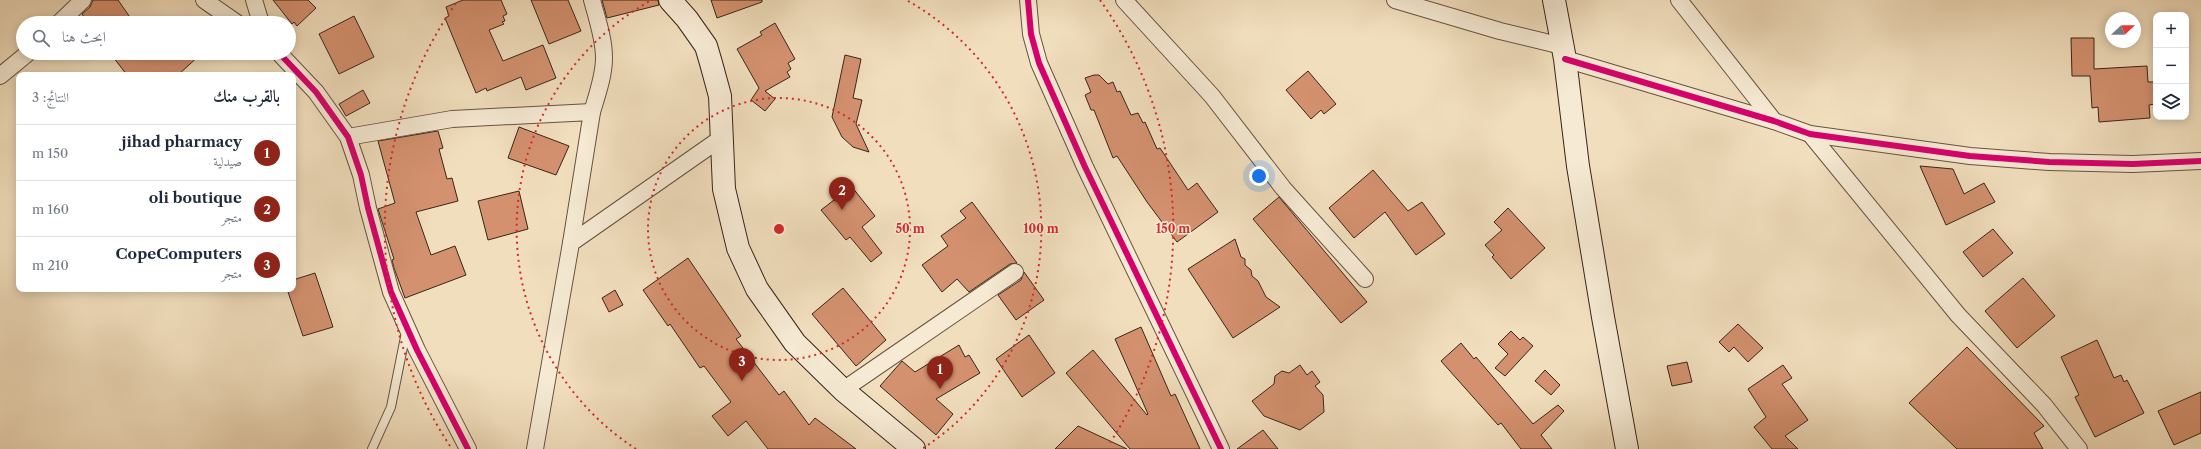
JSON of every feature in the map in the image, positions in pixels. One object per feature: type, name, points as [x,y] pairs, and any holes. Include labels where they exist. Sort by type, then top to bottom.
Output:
[{"type":"main road","points":[[670,0],[687,19],[706,46],[720,96],[720,139],[724,190],[732,229],[738,248],[756,289],[795,344],[843,390],[914,449]]},
{"type":"main road","points":[[1554,0],[1563,52],[1578,166],[1627,449]]},
{"type":"street","points":[[66,16],[83,0]]},
{"type":"street","points":[[204,0],[227,16]]},
{"type":"street","points":[[254,0],[259,16]]},
{"type":"street","points":[[535,449],[592,112],[601,82],[604,57],[600,28],[592,0]]},
{"type":"street","points":[[1028,0],[1027,13],[1039,63],[1085,167],[1221,449]]},
{"type":"street","points":[[1124,0],[1212,96],[1283,188],[1365,279]]},
{"type":"street","points":[[1395,0],[1500,31],[1810,134],[1970,156],[2049,162],[2133,164],[2201,161]]},
{"type":"street","points":[[1679,0],[1774,121]]},
{"type":"street","points":[[0,76],[19,60]]},
{"type":"street","points":[[286,60],[316,92],[348,137],[361,175],[370,216],[391,292],[407,328],[468,449]]},
{"type":"street","points":[[348,137],[452,119],[592,112]]},
{"type":"street","points":[[1810,134],[1958,315],[2044,405],[2079,449]]},
{"type":"street","points":[[570,243],[720,139]]},
{"type":"street","points":[[843,390],[1014,272]]},
{"type":"lane","points":[[372,449],[391,407],[407,328]]},
{"type":"building","points":[[93,0],[118,0],[129,16],[83,16],[82,14],[90,7]]},
{"type":"building","points":[[273,0],[308,0],[316,8],[297,26],[296,16],[286,16]]},
{"type":"building","points":[[463,0],[501,0],[507,14],[503,16],[505,21],[502,22],[504,24],[489,30],[503,61],[543,45],[556,78],[526,90],[521,77],[487,91],[486,88],[476,93],[445,18],[449,16],[446,7]]},
{"type":"building","points":[[531,0],[568,0],[581,31],[549,44]]},
{"type":"building","points":[[602,0],[658,0],[659,5],[607,18]]},
{"type":"building","points":[[711,0],[762,0],[762,2],[717,18]]},
{"type":"building","points":[[354,16],[374,57],[339,74],[319,34]]},
{"type":"building","points":[[775,23],[795,59],[788,63],[791,69],[787,72],[790,77],[765,91],[775,99],[765,111],[751,100],[759,88],[737,49],[762,35],[760,32]]},
{"type":"building","points":[[2071,38],[2094,38],[2094,69],[2147,66],[2148,82],[2153,82],[2153,104],[2149,105],[2150,118],[2099,122],[2098,107],[2092,108],[2090,76],[2072,76]]},
{"type":"building","points":[[845,55],[861,59],[853,98],[862,100],[856,124],[869,152],[853,147],[842,137],[832,117]]},
{"type":"building","points":[[115,60],[194,60],[181,72],[125,72]]},
{"type":"building","points":[[1308,71],[1336,104],[1324,114],[1321,110],[1311,119],[1286,90]]},
{"type":"building","points":[[1099,75],[1108,84],[1113,82],[1117,92],[1120,91],[1131,115],[1138,113],[1143,123],[1145,122],[1157,149],[1160,148],[1188,190],[1197,183],[1218,212],[1177,242],[1147,202],[1117,156],[1113,158],[1094,110],[1091,110],[1085,95],[1091,92],[1085,78]]},
{"type":"building","points":[[363,90],[370,103],[346,116],[339,104]]},
{"type":"building","points":[[519,127],[569,146],[556,175],[508,158]]},
{"type":"building","points":[[438,131],[443,148],[439,149],[447,179],[452,178],[458,201],[416,212],[431,255],[455,246],[466,275],[405,298],[394,268],[392,260],[394,259],[378,209],[395,203],[378,141]]},
{"type":"building","points":[[1920,166],[1953,169],[1964,194],[1984,183],[1995,202],[1946,225]]},
{"type":"building","points":[[1373,170],[1408,211],[1422,202],[1445,234],[1416,255],[1385,212],[1354,238],[1329,208]]},
{"type":"building","points":[[852,187],[875,216],[862,227],[882,253],[871,262],[850,237],[846,240],[821,210],[838,197],[845,200]]},
{"type":"building","points":[[519,191],[528,229],[488,240],[478,201]]},
{"type":"building","points":[[1279,197],[1367,302],[1341,323],[1253,219]]},
{"type":"building","points":[[972,202],[1017,263],[1010,264],[969,292],[957,279],[942,292],[922,265],[948,246],[941,236],[966,218],[960,211]]},
{"type":"building","points":[[1508,208],[1545,248],[1511,279],[1492,257],[1494,255],[1485,245],[1502,230],[1494,222]]},
{"type":"building","points":[[1993,229],[2013,253],[1983,277],[1963,252]]},
{"type":"building","points":[[1235,239],[1241,257],[1245,259],[1245,265],[1251,270],[1252,276],[1258,281],[1266,297],[1280,307],[1233,338],[1188,269]]},
{"type":"building","points":[[688,258],[741,336],[736,339],[779,395],[784,391],[809,425],[815,418],[856,449],[768,449],[746,421],[728,436],[712,416],[731,402],[704,366],[700,368],[670,324],[668,326],[643,290]]},
{"type":"building","points":[[1024,272],[1044,300],[1016,320],[998,295],[1021,280]]},
{"type":"building","points":[[315,273],[333,327],[303,336],[288,292],[296,292],[296,279]]},
{"type":"building","points":[[2023,278],[2055,316],[2017,348],[1985,311]]},
{"type":"building","points":[[843,288],[886,340],[856,366],[812,314]]},
{"type":"building","points":[[615,290],[623,305],[609,312],[602,298]]},
{"type":"building","points":[[1738,324],[1763,348],[1748,362],[1734,347],[1729,352],[1719,342]]},
{"type":"building","points":[[1141,327],[1171,396],[1175,394],[1200,449],[1130,449],[1066,373],[1093,350],[1147,415],[1148,414],[1115,339]]},
{"type":"building","points":[[1511,331],[1520,340],[1523,337],[1533,346],[1505,376],[1495,368],[1508,354],[1498,344]]},
{"type":"building","points":[[1029,335],[1055,373],[1022,397],[996,359]]},
{"type":"building","points":[[2097,340],[2114,378],[2121,375],[2124,382],[2127,380],[2144,413],[2095,437],[2075,397],[2079,395],[2061,357]]},
{"type":"building","points":[[1461,343],[1474,359],[1476,357],[1533,424],[1558,405],[1564,411],[1541,435],[1552,449],[1521,449],[1501,423],[1498,425],[1441,361]]},
{"type":"building","points":[[959,345],[965,357],[969,355],[980,373],[936,399],[953,414],[936,435],[880,386],[902,361],[915,372]]},
{"type":"building","points":[[1967,347],[2044,426],[2034,433],[2043,449],[1957,449],[1909,403]]},
{"type":"building","points":[[1687,362],[1692,382],[1672,386],[1667,366]]},
{"type":"building","points":[[1300,365],[1307,375],[1312,371],[1320,382],[1315,386],[1323,395],[1324,412],[1300,430],[1264,416],[1252,401],[1274,384],[1275,376],[1282,371],[1289,373]]},
{"type":"building","points":[[1783,365],[1792,378],[1782,384],[1808,420],[1785,436],[1798,449],[1772,449],[1754,427],[1766,417],[1748,389]]},
{"type":"building","points":[[1545,370],[1560,385],[1551,395],[1535,381]]},
{"type":"building","points":[[2201,392],[2201,433],[2174,445],[2158,411]]},
{"type":"building","points":[[1078,426],[1127,449],[1055,449]]},
{"type":"building","points":[[1263,430],[1278,449],[1237,449]]},
{"type":"cycle path","points":[[1028,0],[1031,34],[1039,63],[1085,167],[1221,449]]},
{"type":"cycle path","points":[[1565,59],[1774,121],[1810,134],[1970,156],[2049,162],[2133,164],[2201,161]]},
{"type":"cycle path","points":[[286,60],[316,92],[348,137],[361,175],[368,208],[391,292],[417,350],[468,449]]},
{"type":"place","name":"oli boutique","points":[[842,210]]},
{"type":"place","name":"CopeComputers","points":[[742,381]]},
{"type":"place","name":"jihad pharmacy","points":[[940,389]]}]
